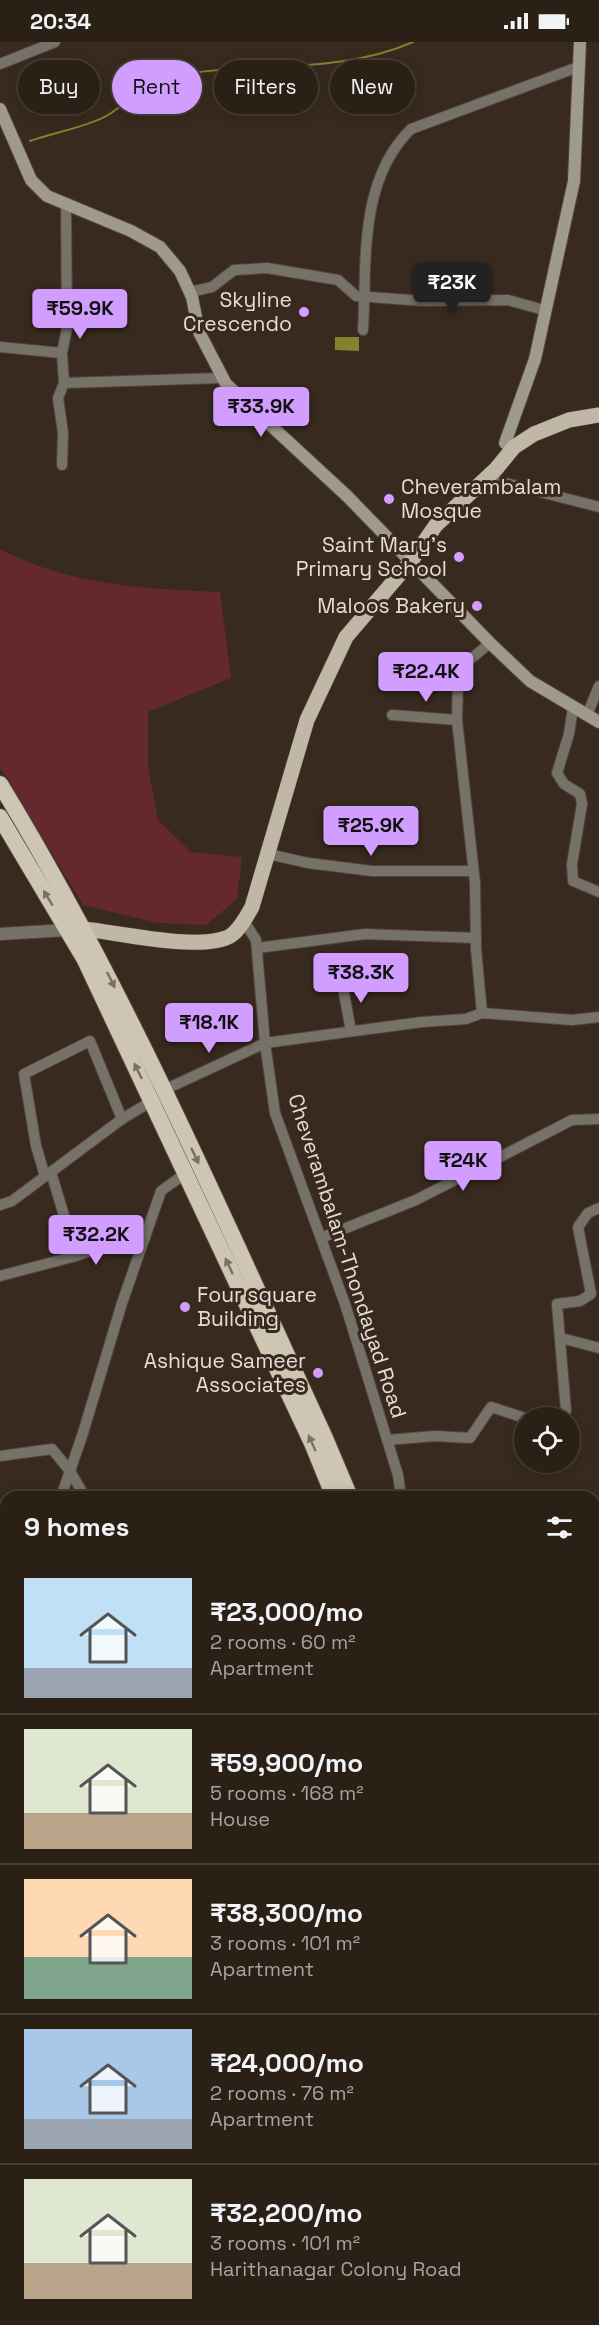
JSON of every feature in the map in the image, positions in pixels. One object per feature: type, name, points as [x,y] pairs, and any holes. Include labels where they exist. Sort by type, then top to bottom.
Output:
[{"type":"highway","points":[[0,784],[84,929],[158,1096],[186,1173],[312,1443],[332,1491]]},
{"type":"highway","points":[[0,817],[85,960],[158,1096],[326,1438],[348,1491]]},
{"type":"main road","points":[[84,929],[201,943],[228,938],[244,921],[252,906],[306,720],[346,638],[411,561],[436,525],[491,473],[506,449],[536,358],[544,310],[574,181],[580,42]]},
{"type":"main road","points":[[0,109],[31,180],[47,196],[66,206],[131,231],[160,247],[180,270],[190,292],[199,332],[221,378],[411,561],[490,644],[530,681],[599,722]]},
{"type":"main road","points":[[506,449],[534,434],[569,420],[599,415]]},
{"type":"street","points":[[0,64],[56,42]]},
{"type":"street","points":[[363,330],[368,214],[386,163],[402,138],[411,129],[578,67]]},
{"type":"street","points":[[62,465],[63,433],[58,398],[64,384],[62,353],[67,328],[66,206]]},
{"type":"street","points":[[190,292],[212,287],[234,270],[247,268],[338,280],[356,296],[424,301],[508,300],[544,310]]},
{"type":"street","points":[[0,346],[62,353]]},
{"type":"street","points":[[64,384],[221,378]]},
{"type":"street","points":[[491,473],[599,507]]},
{"type":"street","points":[[482,1013],[476,938],[475,883],[457,720],[458,677],[461,667],[490,644]]},
{"type":"street","points":[[587,715],[599,686]]},
{"type":"street","points":[[573,707],[569,734],[557,773],[564,783],[580,794],[582,804],[572,864],[573,881],[599,892]]},
{"type":"street","points":[[392,715],[457,720]]},
{"type":"street","points":[[268,854],[308,863],[372,871],[472,871]]},
{"type":"street","name":"Cheverambalam-Thondayad Road","points":[[244,921],[256,940],[265,1043],[275,1113],[345,1304],[398,1475],[400,1491]]},
{"type":"street","points":[[0,934],[67,930]]},
{"type":"street","points":[[257,948],[365,934],[476,938]]},
{"type":"street","points":[[342,983],[351,1031]]},
{"type":"street","points":[[0,1205],[12,1201],[122,1119],[158,1096],[265,1043],[466,1019],[482,1013],[572,1020],[599,1017]]},
{"type":"street","points":[[76,1256],[36,1146],[24,1074],[90,1041],[122,1119]]},
{"type":"street","points":[[321,1238],[416,1200],[572,1120],[599,1119]]},
{"type":"street","points":[[63,1491],[116,1322],[161,1191],[186,1173]]},
{"type":"street","points":[[566,1407],[557,1304],[580,1301],[591,1294],[578,1227],[588,1213],[599,1209]]},
{"type":"street","points":[[0,1276],[76,1256],[121,1240],[145,1238]]},
{"type":"street","points":[[561,1338],[599,1348]]},
{"type":"street","points":[[387,1440],[435,1436],[470,1438],[490,1407],[514,1415]]},
{"type":"street","points":[[0,1456],[52,1449],[81,1491]]},
{"type":"shaded area","points":[[335,337],[359,337],[359,351],[335,350]]},
{"type":"shaded area","points":[[0,549],[26,561],[80,578],[136,587],[220,592],[231,678],[148,712],[148,768],[158,820],[191,852],[242,857],[237,899],[206,925],[158,923],[83,905],[0,767]]},
{"type":"waterway","points":[[30,141],[101,119],[152,83],[169,77],[230,69],[323,64],[383,53],[413,42]]},
{"type":"place","name":"Skyline Crescendo","points":[[304,312]]},
{"type":"place","name":"Cheverambalam Mosque","points":[[389,499]]},
{"type":"place","name":"Saint Mary's Primary School","points":[[459,557]]},
{"type":"place","name":"Maloos Bakery","points":[[477,606]]},
{"type":"place","name":"Four square Building","points":[[185,1307]]},
{"type":"place","name":"Ashique Sameer Associates","points":[[318,1373]]}]
